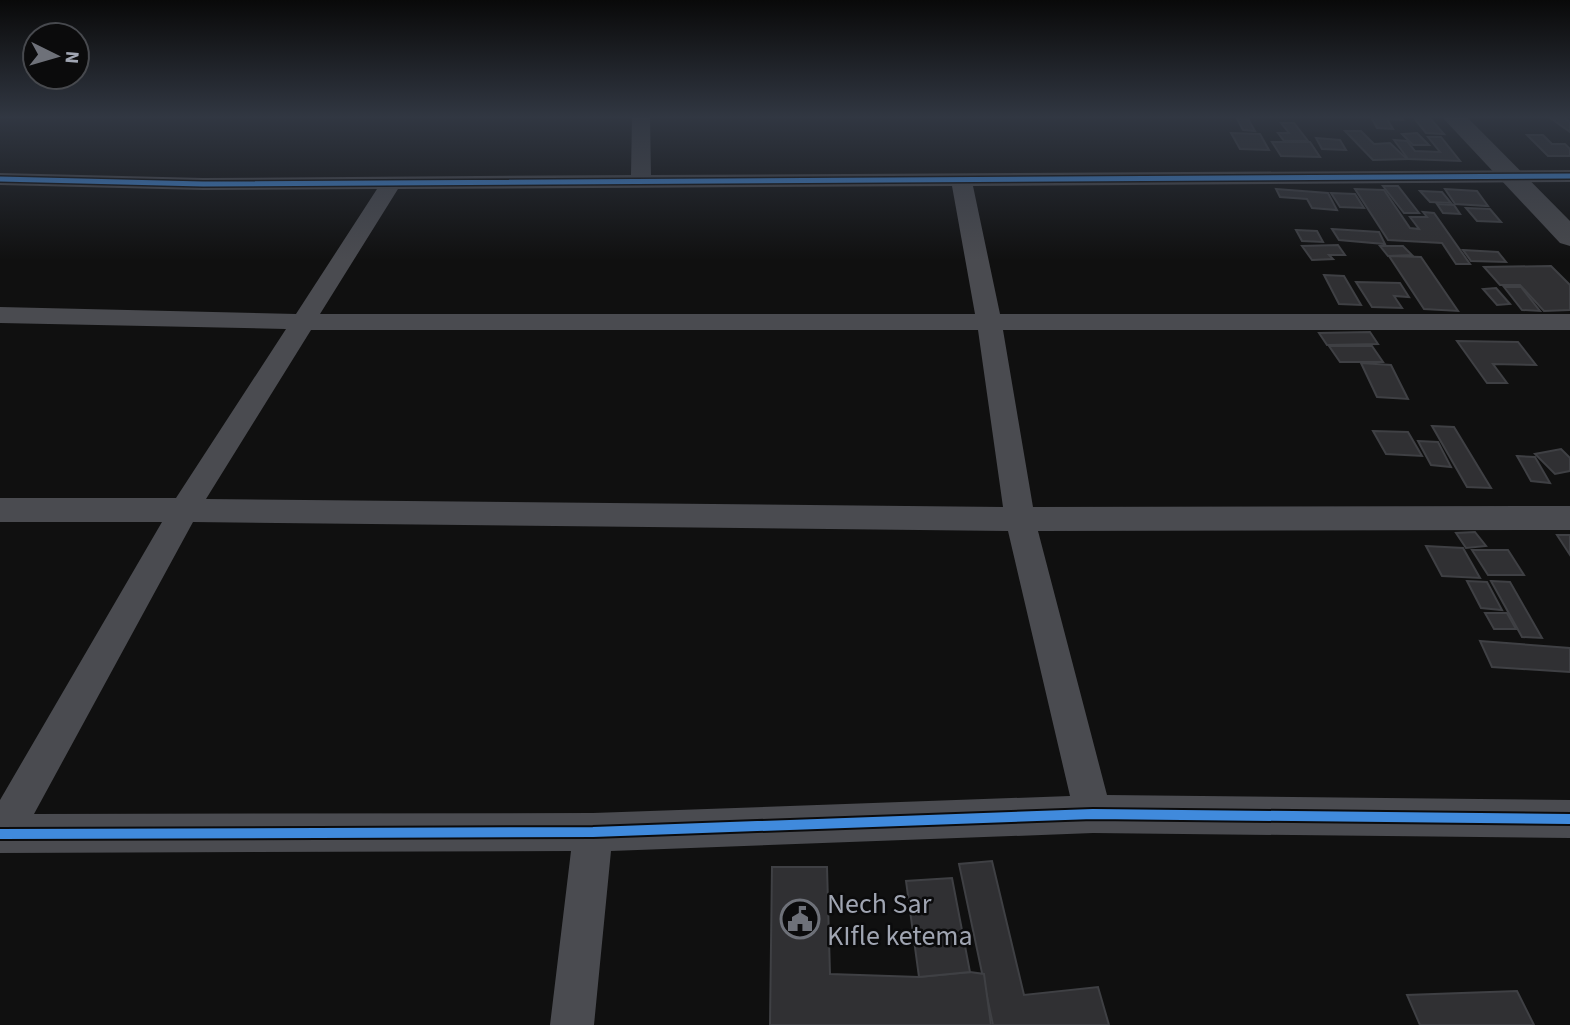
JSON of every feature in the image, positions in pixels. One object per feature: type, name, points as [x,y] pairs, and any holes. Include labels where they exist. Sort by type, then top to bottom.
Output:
[{"type":"main road","points":[[1498,165],[1570,237]]},
{"type":"main road","points":[[1528,165],[1570,206]]},
{"type":"street","points":[[641,165],[641,182]]},
{"type":"street","points":[[0,179],[203,184],[1570,176]]},
{"type":"street","points":[[961,179],[989,322],[1020,519],[1093,814]]},
{"type":"street","points":[[392,182],[184,510],[1,834],[593,832],[1093,814],[1570,819]]},
{"type":"street","points":[[0,315],[303,322],[1570,322]]},
{"type":"street","points":[[0,510],[1020,519],[1570,518]]},
{"type":"street","points":[[572,1025],[593,832]]},
{"type":"building","points":[[1383,186],[1398,186],[1419,213],[1404,213]]},
{"type":"building","points":[[1276,189],[1328,193],[1337,210],[1312,208],[1307,199],[1280,197]]},
{"type":"building","points":[[1355,189],[1384,190],[1410,228],[1419,229],[1410,217],[1427,217],[1423,212],[1434,213],[1470,264],[1456,264],[1442,243],[1388,240]]},
{"type":"building","points":[[1445,189],[1477,191],[1488,206],[1455,204]]},
{"type":"building","points":[[1420,191],[1442,192],[1451,203],[1430,202]]},
{"type":"building","points":[[1331,193],[1355,194],[1364,208],[1340,207]]},
{"type":"building","points":[[1437,204],[1454,205],[1460,214],[1443,213]]},
{"type":"building","points":[[1466,208],[1490,209],[1501,222],[1477,221]]},
{"type":"building","points":[[1332,229],[1379,232],[1385,244],[1339,240]]},
{"type":"building","points":[[1296,230],[1317,231],[1323,242],[1302,241]]},
{"type":"building","points":[[1338,245],[1345,255],[1329,255],[1333,259],[1312,260],[1302,246]]},
{"type":"building","points":[[1380,246],[1403,246],[1412,255],[1388,256]]},
{"type":"building","points":[[1463,250],[1498,252],[1506,262],[1471,261]]},
{"type":"building","points":[[1389,256],[1421,257],[1458,311],[1424,309]]},
{"type":"building","points":[[1551,266],[1570,285],[1570,310],[1544,311],[1520,285],[1500,285],[1484,267]]},
{"type":"building","points":[[1324,275],[1344,276],[1361,305],[1339,304]]},
{"type":"building","points":[[1356,282],[1400,283],[1409,297],[1394,296],[1402,308],[1372,307]]},
{"type":"building","points":[[1504,287],[1521,287],[1540,311],[1522,310]]},
{"type":"building","points":[[1496,288],[1510,304],[1497,305],[1483,289]]},
{"type":"building","points":[[1370,332],[1378,344],[1327,345],[1319,333]]},
{"type":"building","points":[[1457,341],[1518,342],[1536,365],[1493,364],[1507,383],[1487,383]]},
{"type":"building","points":[[1329,346],[1372,346],[1383,362],[1340,362]]},
{"type":"building","points":[[1361,363],[1391,365],[1408,399],[1377,397]]},
{"type":"building","points":[[1432,426],[1454,427],[1491,488],[1467,487]]},
{"type":"building","points":[[1373,431],[1408,432],[1422,456],[1386,454]]},
{"type":"building","points":[[1418,441],[1438,442],[1451,467],[1431,465]]},
{"type":"building","points":[[1561,449],[1570,458],[1570,471],[1555,474],[1535,454]]},
{"type":"building","points":[[1517,456],[1535,457],[1550,483],[1531,481]]},
{"type":"building","points":[[1475,532],[1486,546],[1466,548],[1456,533]]},
{"type":"building","points":[[1557,535],[1570,535],[1570,555]]},
{"type":"building","points":[[1426,546],[1463,548],[1480,578],[1442,576]]},
{"type":"building","points":[[1472,550],[1508,550],[1524,575],[1488,575]]},
{"type":"building","points":[[1467,581],[1487,582],[1502,610],[1481,608]]},
{"type":"building","points":[[1491,581],[1510,582],[1542,638],[1522,637]]},
{"type":"building","points":[[1485,613],[1507,613],[1516,629],[1494,629]]},
{"type":"building","points":[[1480,641],[1570,648],[1570,672],[1492,667]]},
{"type":"building","points":[[992,861],[1024,995],[1098,987],[1109,1025],[993,1025],[959,864]]},
{"type":"building","name":"Nech Sar KIfle ketema","points":[[772,867],[827,867],[830,974],[919,977],[970,972],[984,974],[991,1025],[770,1025]]},
{"type":"building","points":[[952,878],[970,972],[919,977],[906,881]]},
{"type":"building","points":[[1517,991],[1534,1025],[1420,1025],[1407,995]]},
{"type":"cycle path","points":[[0,179],[203,184],[1570,176]]},
{"type":"cycle path","points":[[0,834],[593,832],[1093,814],[1570,819]]},
{"type":"place","name":"Nech Sar KIfle ketema","points":[[800,919]]}]
